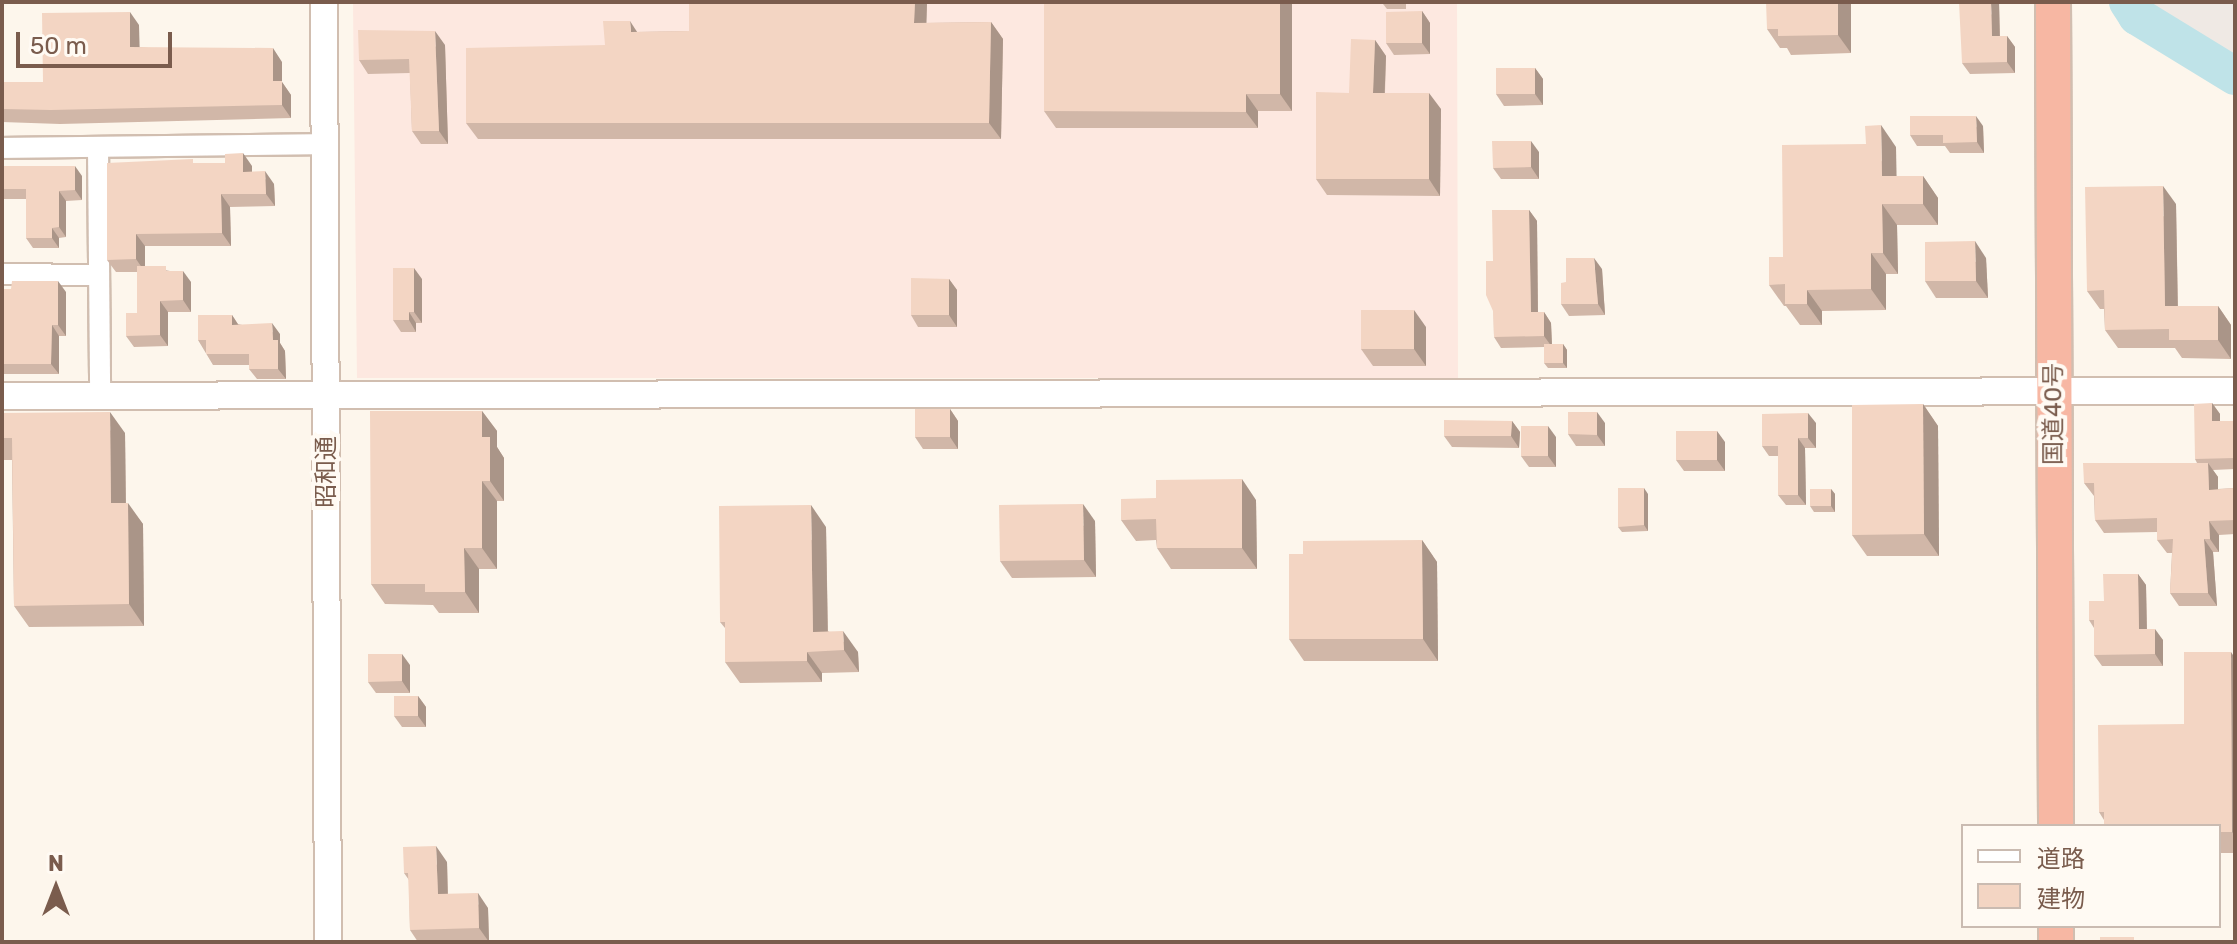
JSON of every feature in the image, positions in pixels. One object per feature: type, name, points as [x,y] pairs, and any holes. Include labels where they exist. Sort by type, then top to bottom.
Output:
[{"type":"highway","name":"国道40号","points":[[2053,2],[2056,824]]},
{"type":"street","name":"昭和通","points":[[324,2],[328,942]]},
{"type":"street","points":[[2,148],[324,144]]},
{"type":"street","points":[[98,147],[100,396]]},
{"type":"street","points":[[2,274],[99,275]]},
{"type":"street","points":[[2,396],[2235,391]]},
{"type":"shaded area","points":[[353,2],[1457,2],[1458,378],[357,378]]},
{"type":"shaded area","points":[[2150,2],[2235,2],[2235,58],[2153,7]]},
{"type":"building","points":[[689,2],[915,2],[914,23],[991,22],[989,123],[466,123],[466,48],[605,45],[603,21],[630,21],[631,32],[689,31]]},
{"type":"building","points":[[1044,2],[1280,2],[1280,94],[1246,94],[1246,112],[1044,111]]},
{"type":"building","points":[[1766,2],[1838,2],[1838,35],[1778,36],[1778,29],[1767,29]]},
{"type":"building","points":[[1959,2],[1991,2],[1992,36],[2007,36],[2007,62],[1962,63]]},
{"type":"building","points":[[1422,11],[1422,43],[1386,43],[1386,12]]},
{"type":"building","points":[[130,12],[130,47],[273,48],[273,81],[282,81],[282,105],[2,109],[2,82],[43,82],[42,13]]},
{"type":"building","points":[[358,30],[435,31],[439,131],[412,131],[409,59],[359,60]]},
{"type":"building","points":[[1351,39],[1375,40],[1373,93],[1429,93],[1429,179],[1316,179],[1316,92],[1349,93]]},
{"type":"building","points":[[1496,68],[1535,68],[1535,94],[1496,94]]},
{"type":"building","points":[[1910,116],[1976,116],[1977,142],[1943,143],[1943,135],[1910,135]]},
{"type":"building","points":[[1881,125],[1882,176],[1923,176],[1923,204],[1882,204],[1883,253],[1871,253],[1871,289],[1807,290],[1807,304],[1785,304],[1785,284],[1769,285],[1769,257],[1783,257],[1782,145],[1866,144],[1865,126]]},
{"type":"building","points":[[1492,141],[1531,141],[1531,167],[1493,168]]},
{"type":"building","points":[[243,153],[243,172],[265,171],[266,194],[221,194],[222,233],[136,234],[136,259],[107,260],[107,163],[193,159],[193,163],[225,163],[225,154]]},
{"type":"building","points":[[2,166],[75,166],[75,190],[59,191],[59,227],[52,228],[52,238],[26,238],[26,189],[2,189]]},
{"type":"building","points":[[2163,186],[2165,306],[2218,306],[2218,340],[2169,340],[2169,329],[2105,330],[2104,290],[2087,291],[2085,187]]},
{"type":"building","points":[[1492,210],[1529,210],[1531,312],[1544,312],[1544,336],[1494,337],[1493,311],[1486,295],[1486,261],[1493,261]]},
{"type":"building","points":[[1975,241],[1976,281],[1925,281],[1925,242]]},
{"type":"building","points":[[1566,258],[1594,258],[1598,304],[1561,304],[1561,283],[1566,282]]},
{"type":"building","points":[[137,266],[166,266],[166,271],[183,271],[183,300],[160,301],[160,335],[126,336],[126,313],[137,313]]},
{"type":"building","points":[[393,268],[414,268],[414,312],[409,312],[409,320],[393,320]]},
{"type":"building","points":[[911,278],[949,279],[949,315],[911,315]]},
{"type":"building","points":[[12,281],[58,281],[58,325],[52,325],[51,364],[2,364],[2,289],[11,289]]},
{"type":"building","points":[[1361,310],[1414,310],[1414,349],[1361,349]]},
{"type":"building","points":[[198,315],[232,315],[232,325],[272,323],[273,340],[278,340],[278,369],[249,369],[249,354],[206,354],[206,340],[198,340]]},
{"type":"building","points":[[1544,344],[1563,344],[1563,363],[1544,363]]},
{"type":"building","points":[[2212,403],[2212,421],[2235,421],[2235,458],[2195,459],[2194,404]]},
{"type":"building","points":[[1923,404],[1924,534],[1852,535],[1852,405]]},
{"type":"building","points":[[915,409],[950,409],[950,437],[915,437]]},
{"type":"building","points":[[370,411],[482,411],[482,437],[490,437],[490,481],[482,481],[482,548],[464,548],[465,592],[425,592],[425,584],[371,584]]},
{"type":"building","points":[[110,412],[111,503],[128,503],[129,604],[14,606],[12,438],[2,438],[2,413]]},
{"type":"building","points":[[1568,412],[1597,412],[1597,435],[1568,434]]},
{"type":"building","points":[[1808,413],[1808,438],[1798,438],[1798,495],[1778,495],[1778,446],[1762,446],[1762,414]]},
{"type":"building","points":[[1444,420],[1512,421],[1511,436],[1444,436]]},
{"type":"building","points":[[1521,426],[1548,426],[1548,456],[1521,456]]},
{"type":"building","points":[[1676,431],[1717,431],[1717,460],[1676,460]]},
{"type":"building","points":[[2083,463],[2208,463],[2209,490],[2235,488],[2235,520],[2209,521],[2210,539],[2204,539],[2208,593],[2170,593],[2173,539],[2157,540],[2157,518],[2095,520],[2094,483],[2084,483]]},
{"type":"building","points":[[1242,479],[1242,548],[1157,548],[1156,519],[1121,520],[1121,499],[1156,498],[1156,480]]},
{"type":"building","points":[[1618,488],[1644,488],[1644,525],[1618,527]]},
{"type":"building","points":[[1810,489],[1831,489],[1831,506],[1810,506]]},
{"type":"building","points":[[1083,504],[1084,560],[1000,561],[999,505]]},
{"type":"building","points":[[811,505],[813,632],[843,631],[844,650],[807,652],[807,661],[725,662],[725,622],[720,622],[719,506]]},
{"type":"building","points":[[1422,540],[1423,639],[1289,639],[1289,554],[1303,554],[1303,541]]},
{"type":"building","points":[[2103,574],[2138,574],[2139,629],[2155,629],[2155,654],[2094,655],[2094,620],[2089,620],[2089,601],[2104,601]]},
{"type":"building","points":[[2184,652],[2231,652],[2232,832],[2221,832],[2221,824],[2104,824],[2104,812],[2099,812],[2098,725],[2184,724]]},
{"type":"building","points":[[368,654],[402,654],[402,681],[368,682]]},
{"type":"building","points":[[394,696],[418,696],[418,716],[394,716]]},
{"type":"building","points":[[436,846],[438,894],[478,893],[479,928],[410,930],[408,873],[404,873],[403,847]]},
{"type":"building","points":[[2100,937],[2134,937],[2134,942],[2100,942]]},
{"type":"waterway","points":[[2128,2],[2137,16],[2235,76]]}]
